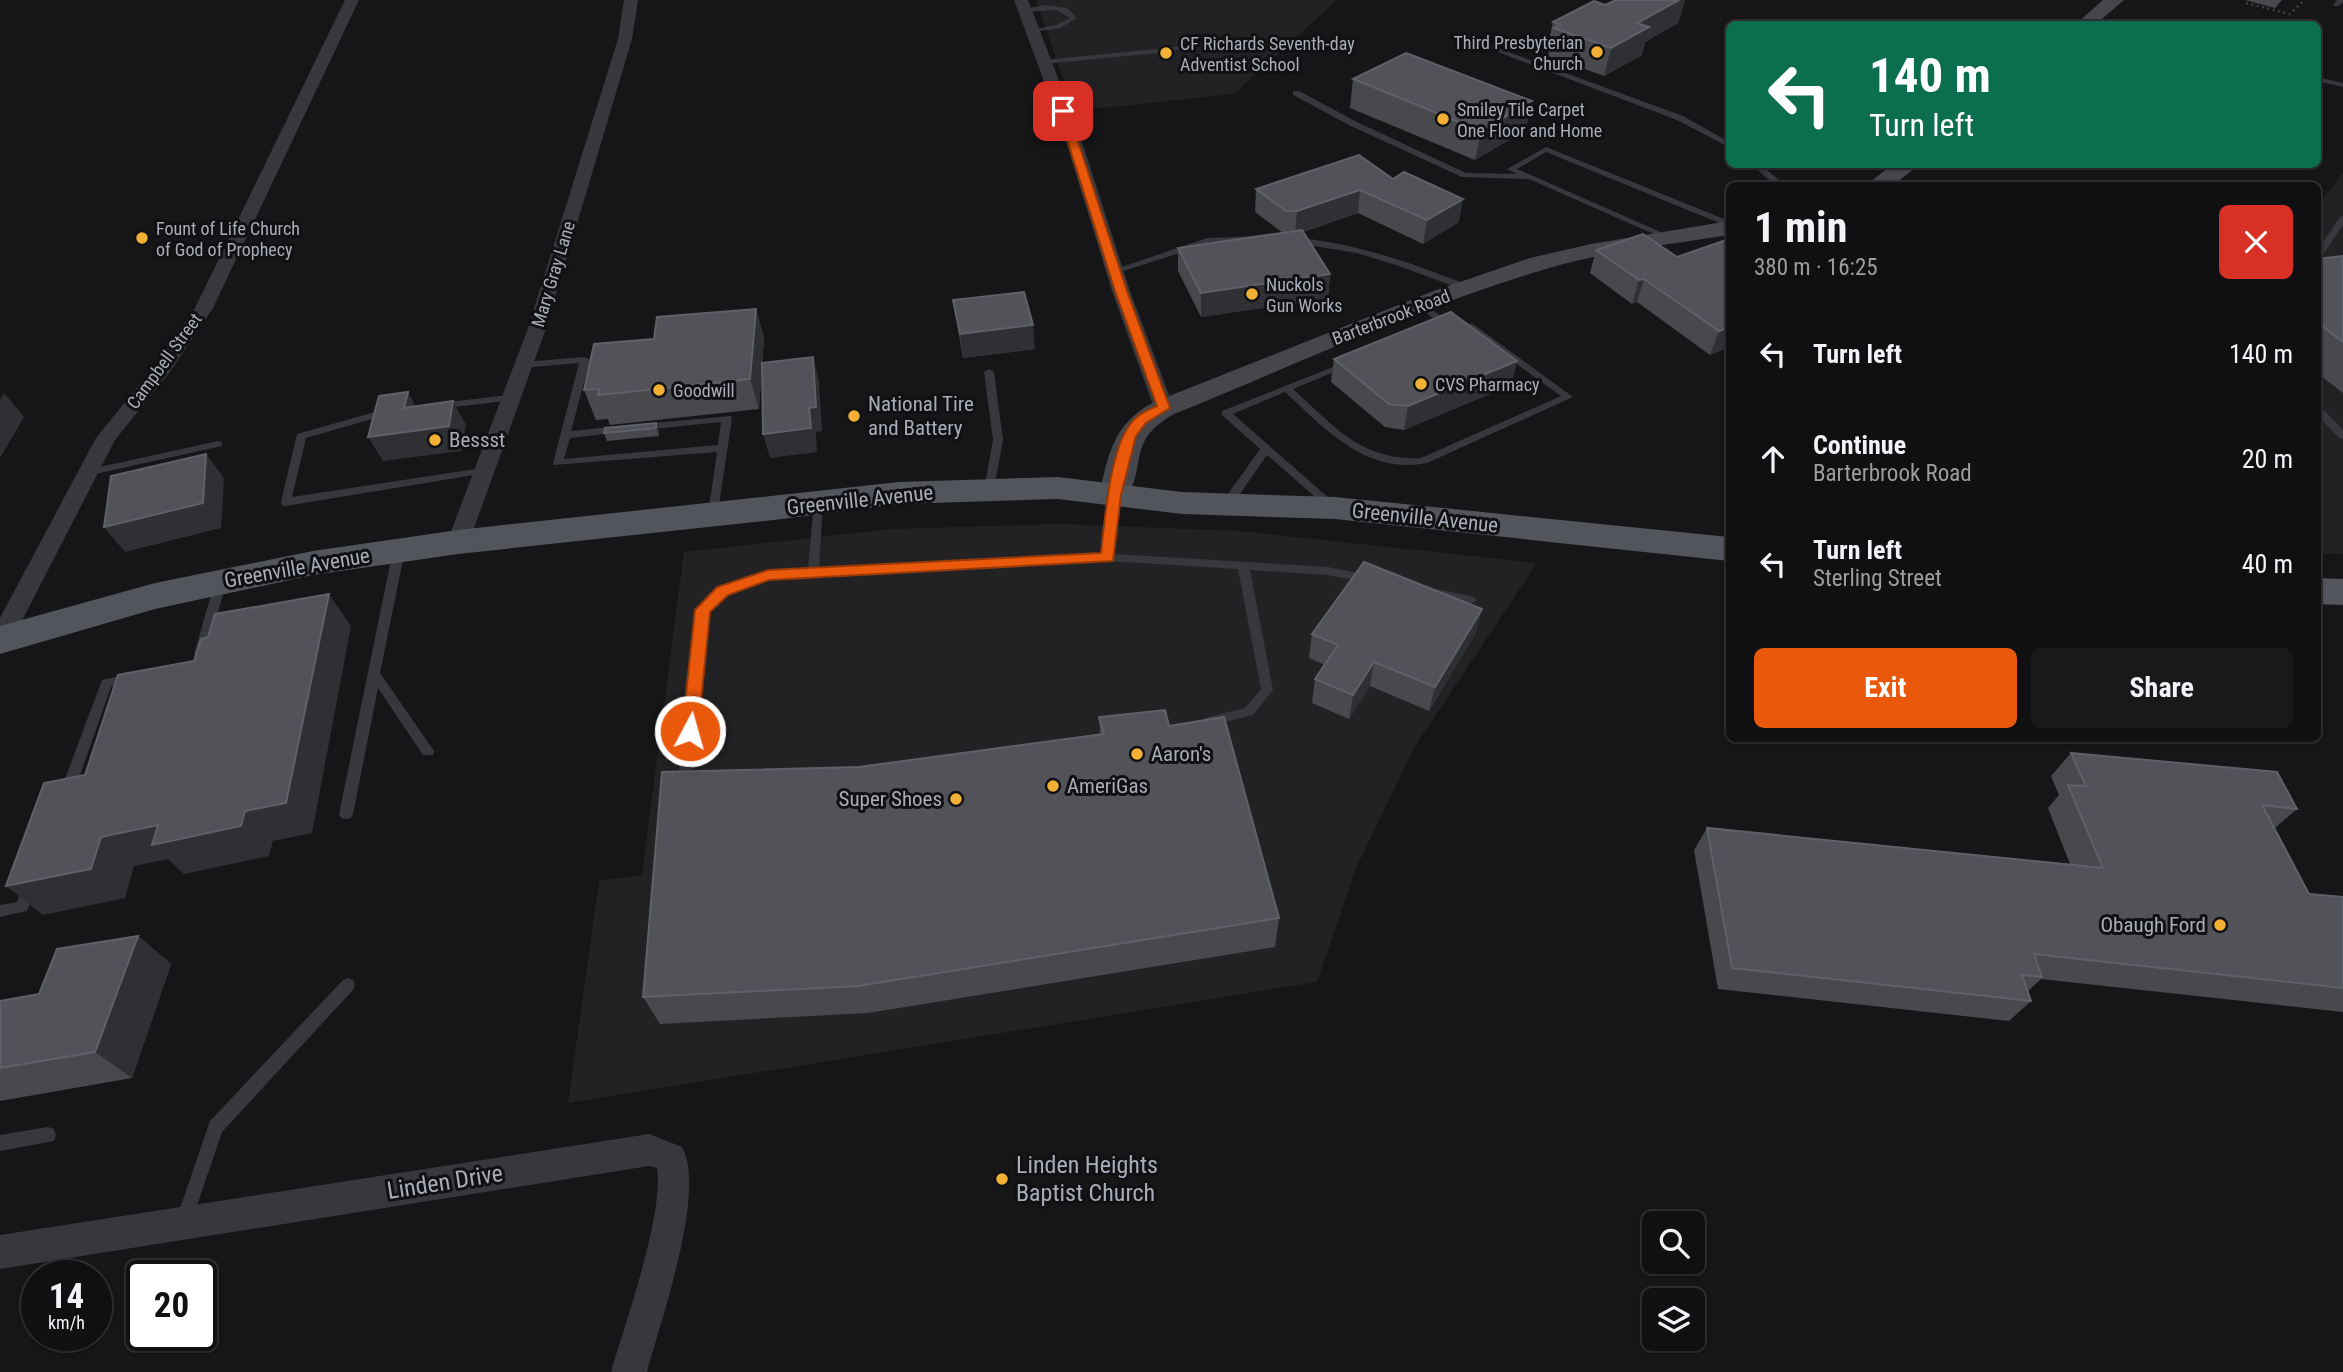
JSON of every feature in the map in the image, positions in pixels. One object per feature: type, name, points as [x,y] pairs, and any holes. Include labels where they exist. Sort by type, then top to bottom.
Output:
[{"type":"main road","name":"Greenville Avenue","points":[[0,640],[94,612],[222,580],[399,550],[899,493],[1058,488],[1227,504],[1335,508],[1726,549]]},
{"type":"main road","points":[[2321,592],[2343,592]]},
{"type":"street","name":"Campbell Street","points":[[0,640],[106,438],[162,369],[204,307],[352,0]]},
{"type":"street","name":"Mary Gray Lane","points":[[458,542],[482,471],[536,331],[625,39],[631,0]]},
{"type":"street","points":[[2089,21],[2116,0]]},
{"type":"street","points":[[1023,5],[1072,135],[1114,271],[1164,408]]},
{"type":"street","points":[[1882,182],[1903,168]]},
{"type":"street","name":"Barterbrook Road","points":[[1114,495],[1132,430],[1141,420],[1164,408],[1466,288],[1569,255],[1726,227]]},
{"type":"street","name":"Linden Drive","points":[[0,1252],[649,1150],[663,1153],[674,1164],[673,1195],[629,1372]]},
{"type":"lane","points":[[1023,5],[1062,9],[1071,12],[1074,18],[1058,27],[1032,31]]},
{"type":"lane","points":[[1471,40],[1680,118],[1726,143]]},
{"type":"lane","points":[[1044,62],[1167,50],[1184,47],[1183,42]]},
{"type":"lane","points":[[2321,80],[2343,85]]},
{"type":"lane","points":[[1296,93],[1354,124],[1465,175],[1530,177]]},
{"type":"lane","points":[[1668,237],[1511,169],[1546,149],[1726,225]]},
{"type":"lane","points":[[1760,168],[1777,182]]},
{"type":"lane","points":[[2321,251],[2343,219]]},
{"type":"lane","points":[[1114,271],[1207,241],[1241,238],[1319,241],[1365,250],[1466,288]]},
{"type":"lane","points":[[1421,304],[1468,340]]},
{"type":"lane","points":[[1286,388],[1356,449],[1383,462],[1406,464],[1423,461],[1567,397],[1470,326],[1448,325],[1436,330]]},
{"type":"lane","points":[[523,365],[599,357]]},
{"type":"lane","points":[[1335,508],[1295,471],[1265,450],[1226,413],[1361,359]]},
{"type":"lane","points":[[585,360],[558,463],[723,448]]},
{"type":"lane","points":[[1497,362],[1525,366]]},
{"type":"lane","points":[[989,372],[998,440],[989,489]]},
{"type":"lane","points":[[429,407],[510,398]]},
{"type":"lane","points":[[403,410],[301,436],[286,502],[482,471]]},
{"type":"lane","points":[[2321,413],[2343,436]]},
{"type":"lane","points":[[565,435],[727,418],[713,515]]},
{"type":"lane","points":[[86,473],[218,444]]},
{"type":"lane","points":[[1227,504],[1265,450]]},
{"type":"lane","points":[[1108,557],[1114,495]]},
{"type":"lane","points":[[813,573],[818,504]]},
{"type":"lane","points":[[346,814],[399,550]]},
{"type":"lane","points":[[711,778],[685,779],[703,610],[722,591],[768,575],[1108,557],[1328,571],[1380,581]]},
{"type":"lane","points":[[1190,724],[1249,712],[1267,690],[1243,565]]},
{"type":"lane","points":[[197,666],[222,580]]},
{"type":"lane","points":[[1419,589],[1471,600]]},
{"type":"lane","points":[[374,673],[428,751]]},
{"type":"lane","points":[[63,804],[106,683],[145,676]]},
{"type":"lane","points":[[0,911],[22,907],[36,870]]},
{"type":"lane","points":[[183,1223],[216,1127],[348,985]]},
{"type":"lane","points":[[0,1143],[48,1135]]},
{"type":"path","points":[[2246,3],[2290,14],[2304,0]]},
{"type":"shaded area","name":"CF Richards Seventh-day Adventist School","points":[[1036,0],[1337,0],[1234,94],[1074,111]]},
{"type":"shaded area","points":[[2343,173],[2343,554],[2321,553],[2321,201]]},
{"type":"shaded area","points":[[1061,524],[1240,531],[1537,563],[1415,746],[1357,866],[1317,982],[568,1103],[599,881],[642,875],[684,552],[892,529]]},
{"type":"building","points":[[1616,0],[1679,0],[1637,23],[1649,27],[1611,48],[1554,28],[1560,25],[1553,22],[1594,1],[1605,5]]},
{"type":"building","points":[[1406,53],[1532,101],[1481,131],[1353,79]]},
{"type":"building","points":[[1359,155],[1393,179],[1404,172],[1463,199],[1427,220],[1360,190],[1297,211],[1286,211],[1256,189]]},
{"type":"building","points":[[1302,230],[1330,274],[1201,293],[1178,248]]},
{"type":"building","points":[[1643,234],[1677,257],[1726,240],[1726,328],[1719,331],[1644,279],[1639,280],[1596,250]]},
{"type":"building","points":[[2343,256],[2343,342],[2321,325],[2321,259]]},
{"type":"building","points":[[1024,292],[1033,325],[960,334],[953,300]]},
{"type":"building","points":[[756,309],[750,379],[598,395],[600,389],[584,390],[594,344],[654,339],[657,317]]},
{"type":"building","points":[[1451,312],[1517,361],[1408,406],[1389,404],[1334,359]]},
{"type":"building","points":[[813,357],[816,407],[809,408],[811,428],[763,434],[762,363]]},
{"type":"building","points":[[408,392],[404,408],[453,401],[449,426],[368,437],[379,396]]},
{"type":"building","points":[[656,423],[656,428],[604,433],[605,428]]},
{"type":"building","points":[[206,454],[203,503],[104,527],[111,476]]},
{"type":"building","points":[[1364,562],[1482,609],[1435,687],[1374,662],[1353,695],[1315,679],[1338,645],[1312,634]]},
{"type":"building","points":[[329,594],[286,803],[245,811],[241,826],[152,845],[158,825],[101,837],[91,869],[6,886],[44,783],[85,775],[118,675],[194,661],[201,639],[208,637],[215,614]]},
{"type":"building","points":[[1165,710],[1169,726],[1224,717],[1279,918],[858,986],[643,997],[662,772],[859,767],[1104,734],[1099,717]]},
{"type":"building","points":[[2071,753],[2277,772],[2297,809],[2262,805],[2309,894],[2343,897],[2343,988],[2034,954],[2042,977],[2022,975],[2031,1001],[1732,968],[1707,828],[2103,868],[2068,785],[2086,786]]},
{"type":"building","points":[[138,936],[95,1052],[0,1068],[0,1001],[39,994],[57,949]]},
{"type":"place","name":"Third Presbyterian Church","points":[[1597,52]]},
{"type":"place","name":"CF Richards Seventh-day Adventist School","points":[[1166,53]]},
{"type":"place","name":"Smiley Tile Carpet One Floor and Home","points":[[1443,119]]},
{"type":"place","name":"Fount of Life Church of God of Prophecy","points":[[142,238]]},
{"type":"place","name":"Nuckols Gun Works","points":[[1252,294]]},
{"type":"place","name":"CVS Pharmacy","points":[[1421,384]]},
{"type":"place","name":"Goodwill","points":[[659,390]]},
{"type":"place","name":"National Tire and Battery","points":[[854,416]]},
{"type":"place","name":"Bessst","points":[[435,440]]},
{"type":"place","name":"Aaron's","points":[[1137,754]]},
{"type":"place","name":"AmeriGas","points":[[1053,786]]},
{"type":"place","name":"Super Shoes","points":[[956,799]]},
{"type":"place","name":"Obaugh Ford","points":[[2220,925]]},
{"type":"place","name":"Linden Heights Baptist Church","points":[[1002,1179]]},
{"type":"route","points":[[690,731],[703,610],[722,591],[768,575],[1108,557],[1114,495],[1127,441],[1141,420],[1164,408],[1121,291],[1063,111]]}]
